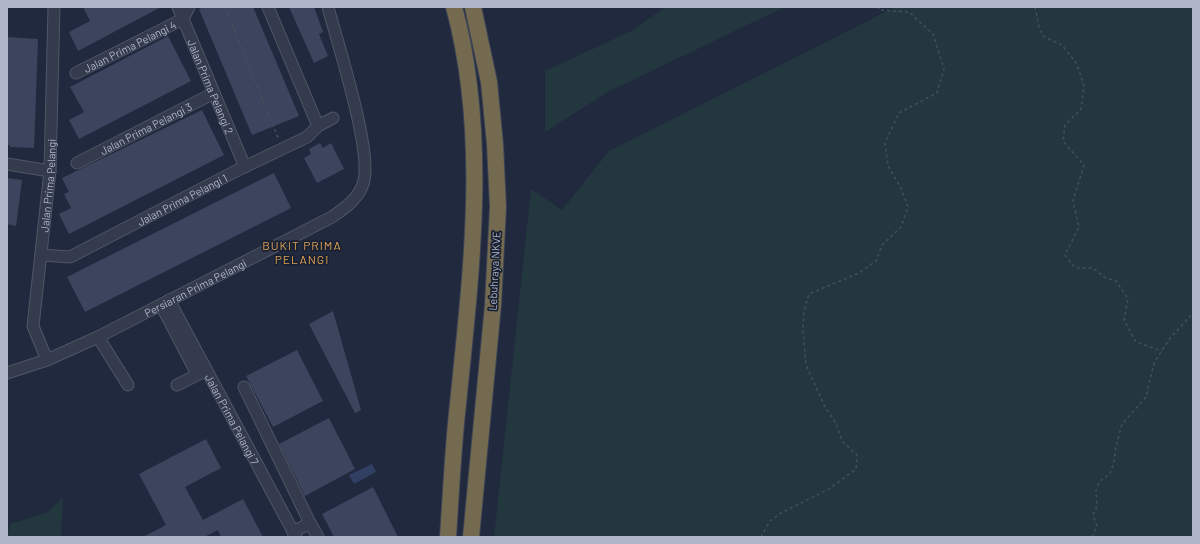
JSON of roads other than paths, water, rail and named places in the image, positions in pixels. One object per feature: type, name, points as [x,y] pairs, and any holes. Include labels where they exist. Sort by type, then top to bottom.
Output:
[{"type":"highway","name":"Lebuhraya NKVE","points":[[448,537],[472,257],[474,207],[474,142],[468,74],[454,7]]},
{"type":"highway","name":"Lebuhraya NKVE","points":[[471,537],[492,305],[498,207],[496,144],[489,82],[473,7]]},
{"type":"street","name":"Jalan Prima Pelangi","points":[[47,360],[33,326],[50,171],[54,7]]},
{"type":"street","name":"Jalan Prima Pelangi 2","points":[[178,7],[245,167]]},
{"type":"street","points":[[183,19],[189,7]]},
{"type":"street","points":[[268,7],[318,126]]},
{"type":"street","name":"Persiaran Prima Pelangi","points":[[7,373],[47,360],[98,337],[332,217],[346,208],[357,197],[364,183],[364,160],[356,109],[328,7]]},
{"type":"street","name":"Jalan Prima Pelangi 4","points":[[76,73],[183,19]]},
{"type":"street","name":"Jalan Prima Pelangi 3","points":[[77,163],[214,93]]},
{"type":"street","name":"Jalan Prima Pelangi 1","points":[[41,255],[70,257],[283,149],[307,136],[318,126],[332,118]]},
{"type":"street","points":[[7,164],[50,171]]},
{"type":"street","name":"Jalan Prima Pelangi 7","points":[[165,302],[202,372],[294,534]]},
{"type":"street","points":[[98,337],[128,385]]},
{"type":"street","points":[[177,385],[202,372]]},
{"type":"street","points":[[244,387],[318,537]]},
{"type":"street","points":[[294,534],[310,523]]},
{"type":"water","points":[[372,464],[376,472],[354,484],[349,475]]},
{"type":"district","name":"BUKIT PRIMA PELANGI","points":[[302,252]]}]
